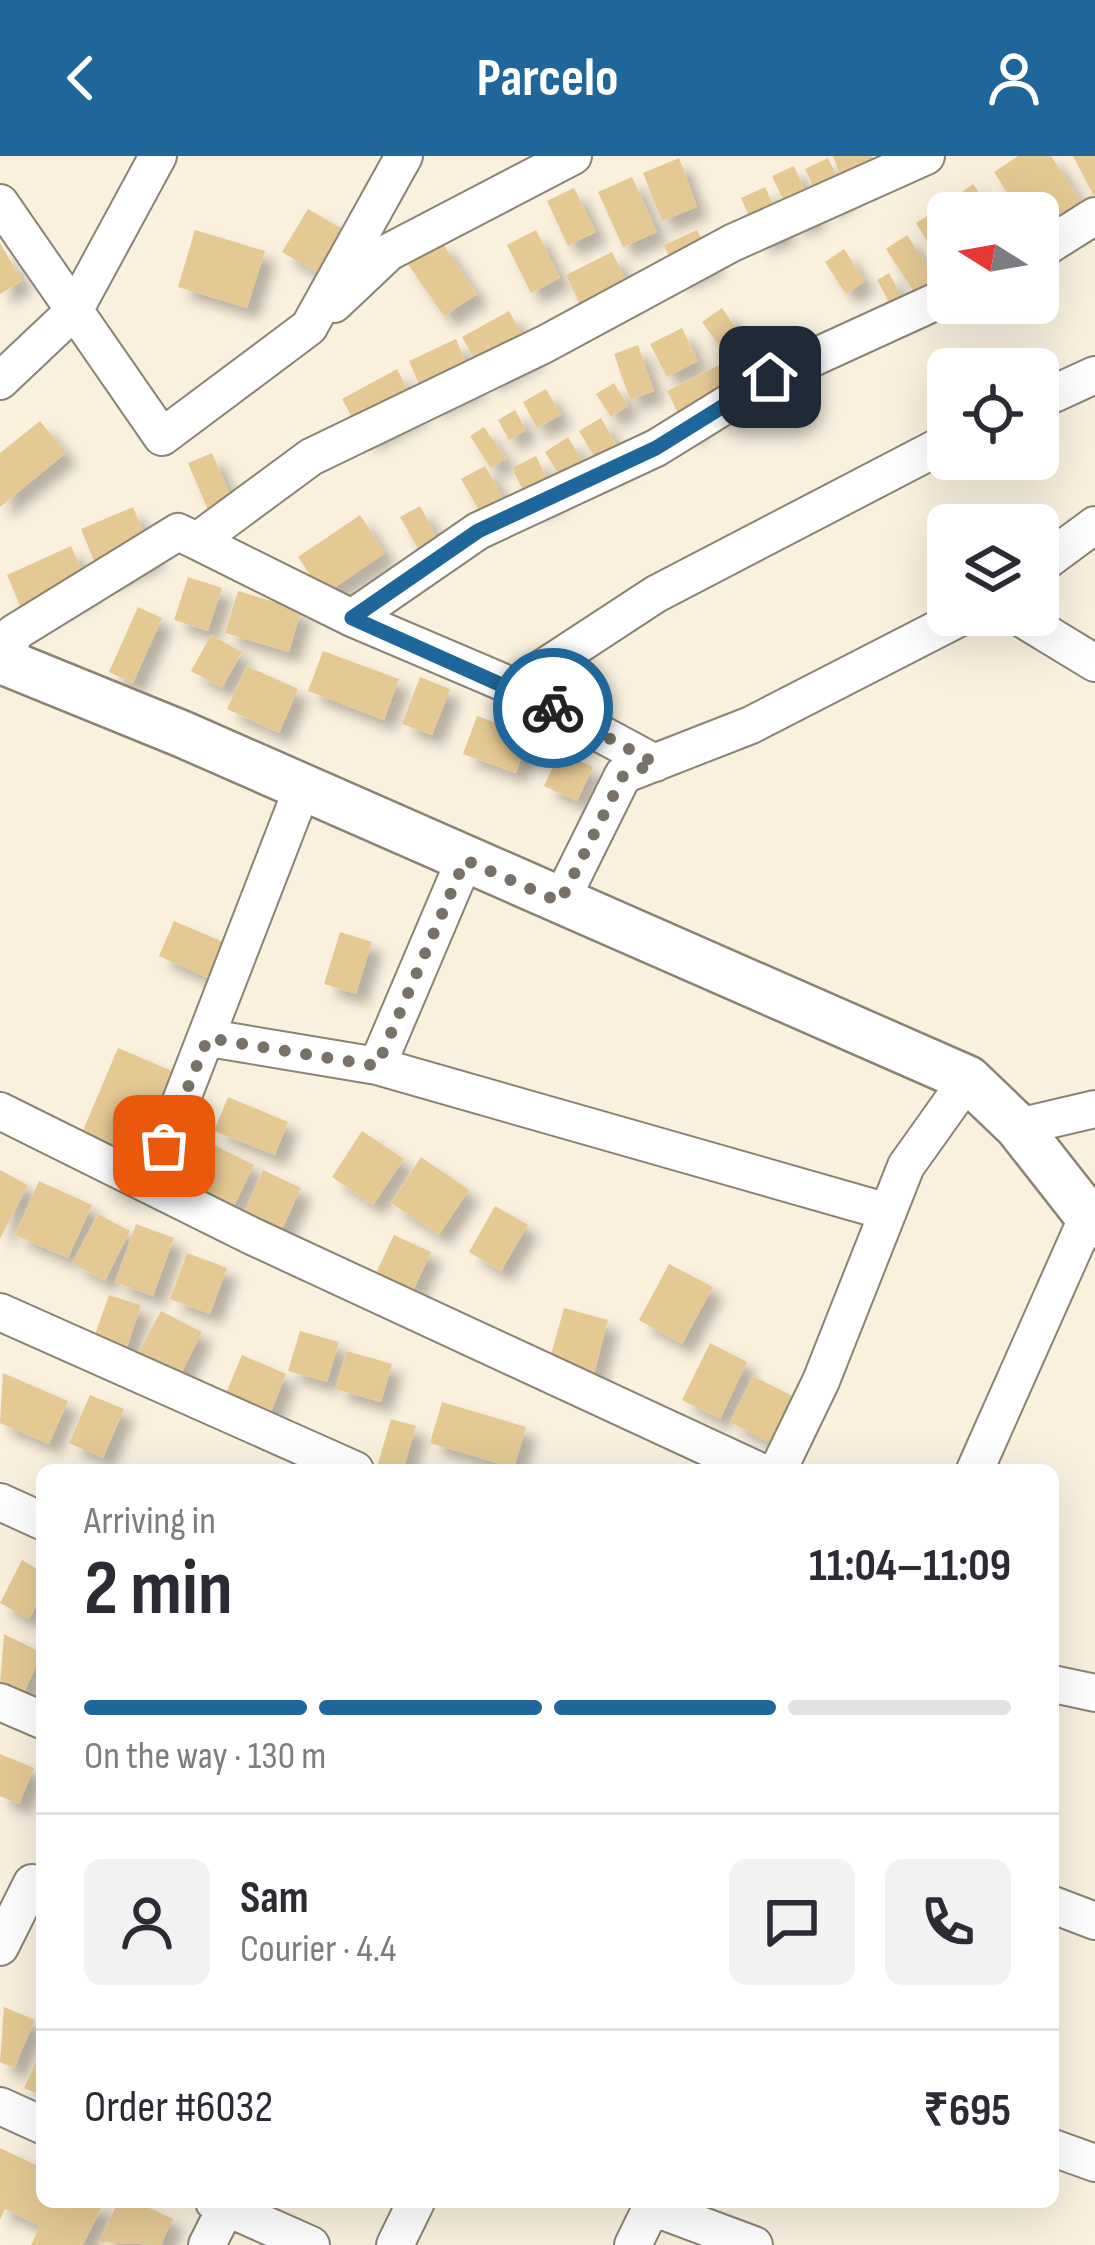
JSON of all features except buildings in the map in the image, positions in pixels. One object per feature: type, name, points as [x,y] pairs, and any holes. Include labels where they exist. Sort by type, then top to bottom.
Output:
[{"type":"street","points":[[0,381],[74,311],[158,156]]},
{"type":"street","points":[[309,327],[404,156]]},
{"type":"street","points":[[0,203],[162,437],[309,327],[389,252],[573,156]]},
{"type":"street","points":[[197,541],[311,457],[545,344],[732,243],[926,156]]},
{"type":"street","points":[[1059,239],[1095,216]]},
{"type":"street","points":[[352,618],[478,531],[656,448],[770,377],[927,306]]},
{"type":"street","points":[[1059,391],[1095,375]]},
{"type":"street","points":[[514,687],[656,595],[927,453]]},
{"type":"street","points":[[1059,551],[1095,524]]},
{"type":"street","points":[[655,763],[514,687],[352,618],[178,532],[14,633],[3,661],[968,1079],[1018,1127],[1092,1221],[979,1464]]},
{"type":"street","points":[[560,902],[623,776],[751,725],[927,635]]},
{"type":"street","points":[[1051,636],[1095,663]]},
{"type":"street","points":[[150,1181],[302,789]]},
{"type":"street","points":[[377,1066],[465,860]]},
{"type":"street","points":[[208,1038],[377,1066],[888,1212]]},
{"type":"street","points":[[781,1464],[906,1166],[968,1079]]},
{"type":"street","points":[[1018,1127],[1095,1109]]},
{"type":"street","points":[[0,1111],[150,1181],[254,1237],[744,1464]]},
{"type":"street","points":[[0,1312],[342,1464]]},
{"type":"street","points":[[0,1502],[36,1518]]},
{"type":"street","points":[[1059,1685],[1095,1693]]},
{"type":"street","points":[[0,1702],[36,1717]]},
{"type":"street","points":[[0,1947],[25,1879]]},
{"type":"street","points":[[1059,1907],[1095,1921]]},
{"type":"street","points":[[0,2106],[36,2122]]},
{"type":"street","points":[[1059,2150],[1095,2163]]},
{"type":"street","points":[[207,2245],[219,2208]]},
{"type":"street","points":[[227,2208],[310,2245]]},
{"type":"street","points":[[395,2245],[413,2208]]},
{"type":"street","points":[[633,2245],[652,2208]]},
{"type":"street","points":[[661,2208],[754,2245]]},
{"type":"way so far","points":[[164,1146],[208,1038],[377,1066],[465,860],[560,902],[623,776],[655,763],[553,708]]},
{"type":"route","points":[[553,708],[352,618],[412,572],[478,531],[656,448],[770,377]]}]
